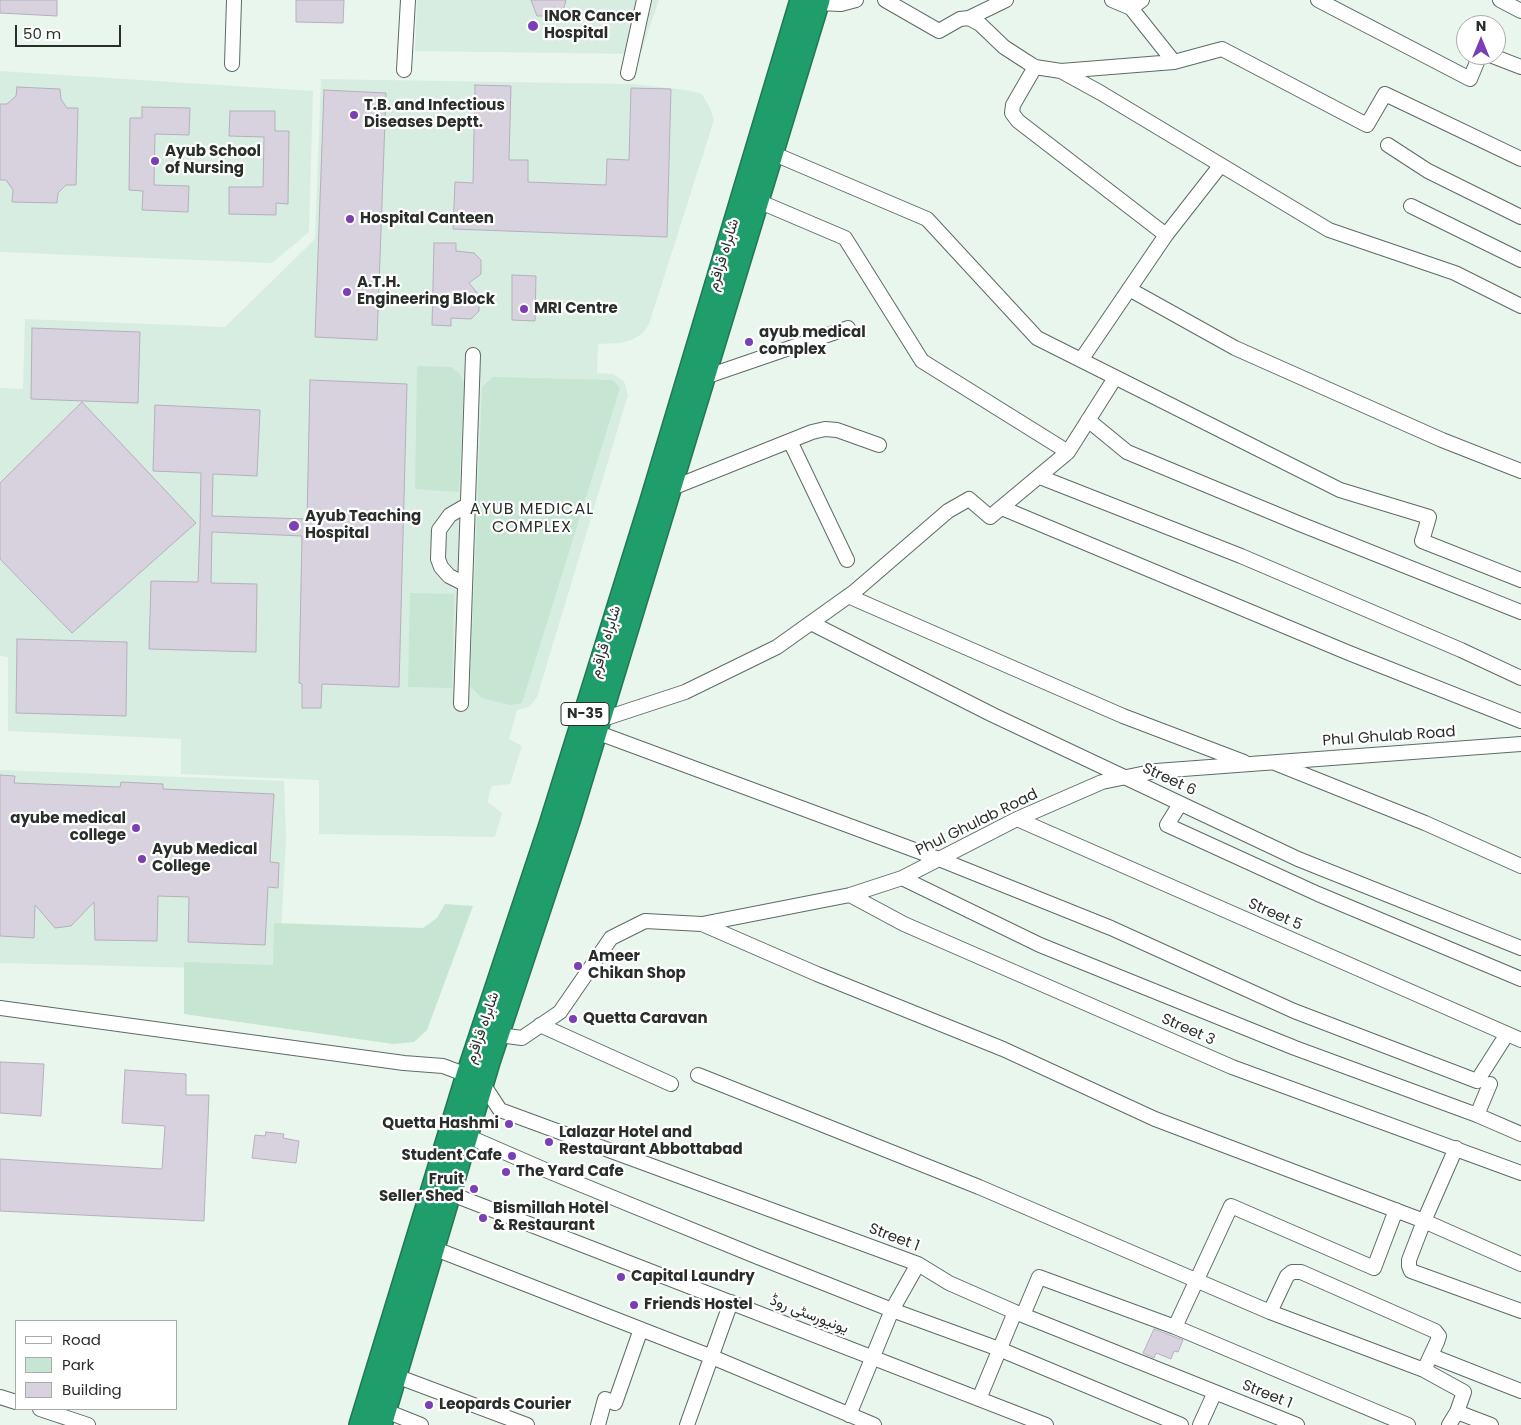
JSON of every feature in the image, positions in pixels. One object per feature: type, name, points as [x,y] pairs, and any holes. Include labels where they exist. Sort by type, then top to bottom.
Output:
[{"type":"highway","name":"شاہراہ قراقرم","points":[[384,1418],[467,1136],[475,1080],[499,1036],[598,726],[758,201],[812,1]]},
{"type":"highway","name":"شاہراہ قراقرم","points":[[360,1425],[475,1080],[551,821],[812,1]]},
{"type":"street","points":[[232,64],[234,0]]},
{"type":"street","points":[[404,70],[408,0]]},
{"type":"street","points":[[628,73],[644,0]]},
{"type":"street","points":[[812,1],[841,4],[856,0]]},
{"type":"street","points":[[885,0],[939,31],[960,18],[969,18],[1006,0]]},
{"type":"street","points":[[1112,0],[1136,4],[1174,62]]},
{"type":"street","points":[[1318,0],[1470,79],[1476,65]]},
{"type":"street","points":[[1500,0],[1521,11]]},
{"type":"street","points":[[969,18],[980,24],[1004,47],[1035,67],[1060,71],[1174,62],[1222,49],[1367,124],[1385,94],[1521,159]]},
{"type":"street","points":[[1506,61],[1521,67]]},
{"type":"street","points":[[1035,67],[1013,105],[1012,113],[1018,121],[1166,235]]},
{"type":"street","points":[[1060,71],[1329,230],[1455,273],[1521,306]]},
{"type":"street","points":[[1388,145],[1428,171],[1521,217]]},
{"type":"street","points":[[772,153],[927,219],[1037,338],[1340,490],[1428,517],[1422,541],[1521,580]]},
{"type":"street","points":[[1081,360],[1166,235],[1220,166]]},
{"type":"street","points":[[758,201],[845,238],[922,361],[1068,452]]},
{"type":"street","points":[[1411,206],[1521,260]]},
{"type":"street","points":[[1129,289],[1235,348],[1434,437],[1521,471]]},
{"type":"street","points":[[705,377],[848,328]]},
{"type":"street","points":[[461,704],[473,356]]},
{"type":"street","points":[[598,726],[685,692],[777,647],[848,596],[948,511],[969,499],[990,517],[1068,452],[1115,378]]},
{"type":"street","points":[[1088,420],[1127,452],[1300,524],[1521,612]]},
{"type":"street","points":[[672,488],[812,432],[837,430],[879,445]]},
{"type":"street","points":[[790,441],[847,560]]},
{"type":"street","points":[[1040,477],[1241,556],[1452,646],[1521,678]]},
{"type":"street","points":[[466,584],[449,576],[441,567],[438,559],[439,530],[450,515],[469,504]]},
{"type":"street","points":[[1002,508],[1349,653],[1521,721]]},
{"type":"street","points":[[848,596],[1123,716],[1249,764]]},
{"type":"street","name":"Street 6","points":[[811,623],[993,715],[1298,859],[1521,948]]},
{"type":"street","points":[[598,726],[1112,928],[1294,1011],[1477,1081],[1507,1034]]},
{"type":"street","name":"Phul Ghulab Road","points":[[499,1036],[522,1038],[560,1012],[611,938],[644,922],[702,924],[850,895],[902,878],[1017,820],[1102,782],[1156,771],[1521,744]]},
{"type":"street","points":[[1272,762],[1425,823],[1521,866]]},
{"type":"street","points":[[1180,804],[1167,825],[1318,894],[1521,979]]},
{"type":"street","name":"Street 5","points":[[1017,820],[1521,1040]]},
{"type":"street","points":[[902,878],[1040,945],[1295,1048],[1477,1114],[1521,1134]]},
{"type":"street","name":"Street 3","points":[[850,895],[904,924],[1232,1067],[1456,1148],[1521,1174]]},
{"type":"street","points":[[702,924],[817,974],[1003,1049],[1156,1120],[1424,1220],[1521,1264]]},
{"type":"street","points":[[0,1008],[346,1056],[443,1066],[475,1080]]},
{"type":"street","points":[[540,1025],[671,1084]]},
{"type":"street","points":[[698,1075],[979,1187],[1270,1312],[1424,1370],[1461,1388],[1464,1392],[1457,1412],[1449,1425]]},
{"type":"street","name":"Street 1","points":[[475,1080],[500,1110],[918,1264],[949,1283],[1019,1313],[1297,1425]]},
{"type":"street","points":[[1477,1114],[1490,1084]]},
{"type":"street","points":[[467,1136],[552,1173],[892,1310],[999,1349],[1181,1425]]},
{"type":"street","points":[[1456,1148],[1424,1220],[1409,1260],[1411,1271],[1521,1311]]},
{"type":"street","name":"یونیورسٹی روڈ","points":[[449,1193],[1046,1425]]},
{"type":"street","points":[[1175,1326],[1198,1281],[1231,1206],[1374,1268],[1396,1210]]},
{"type":"street","points":[[433,1248],[712,1357],[874,1425]]},
{"type":"street","points":[[837,1425],[846,1413],[873,1357],[892,1310],[918,1264]]},
{"type":"street","points":[[1270,1312],[1287,1276],[1292,1272],[1301,1272],[1436,1330],[1439,1336],[1432,1356],[1424,1370]]},
{"type":"street","points":[[979,1399],[999,1349],[1038,1277],[1175,1326],[1408,1425]]},
{"type":"street","points":[[687,1425],[731,1302]]},
{"type":"street","points":[[598,1425],[605,1399],[615,1403],[641,1329]]},
{"type":"street","points":[[1432,1356],[1521,1391]]},
{"type":"street","points":[[396,1376],[527,1425]]},
{"type":"street","points":[[1200,1425],[1215,1392]]},
{"type":"street","points":[[0,1397],[15,1402]]},
{"type":"street","points":[[43,1410],[88,1425]]},
{"type":"street","points":[[1457,1412],[1491,1425]]},
{"type":"street","points":[[384,1418],[421,1425]]},
{"type":"shaded area","name":"INOR Cancer Hospital","points":[[417,0],[659,0],[641,53],[631,54],[415,51]]},
{"type":"shaded area","name":"Ayub School of Nursing","points":[[0,71],[313,91],[309,232],[272,263],[0,252]]},
{"type":"shaded area","name":"Ayub Teaching Hospital","points":[[321,79],[633,84],[686,90],[702,94],[714,120],[649,324],[642,334],[631,340],[620,343],[598,344],[597,373],[613,374],[624,381],[628,395],[537,697],[529,707],[517,710],[509,739],[522,746],[510,784],[492,786],[489,794],[488,802],[502,813],[495,837],[319,834],[319,780],[181,774],[181,739],[8,731],[8,657],[0,656],[0,388],[23,389],[25,319],[225,327],[315,239]]},
{"type":"shaded area","name":"Ayub Medical College","points":[[0,770],[284,781],[286,839],[279,970],[0,963]]},
{"type":"green space","points":[[417,366],[451,367],[459,373],[464,382],[459,492],[415,489]]},
{"type":"green space","points":[[493,377],[613,380],[620,388],[522,703],[510,705],[482,698],[470,686],[482,387]]},
{"type":"green space","points":[[410,593],[454,594],[452,688],[408,687]]},
{"type":"green space","points":[[445,904],[473,906],[427,1030],[414,1042],[393,1044],[184,1014],[184,962],[273,965],[274,923],[423,928],[437,918]]},
{"type":"building","points":[[0,0],[57,0],[57,16],[0,13]]},
{"type":"building","points":[[296,0],[344,0],[343,23],[296,22]]},
{"type":"building","points":[[531,0],[566,0],[562,16],[537,16]]},
{"type":"building","points":[[475,85],[511,86],[509,160],[528,160],[528,182],[606,185],[607,159],[629,160],[631,88],[671,89],[667,237],[453,229],[455,182],[473,183]]},
{"type":"building","points":[[17,87],[60,89],[61,99],[67,108],[78,108],[76,185],[66,185],[58,193],[57,203],[12,202],[13,190],[6,180],[0,180],[0,104],[7,104],[16,96]]},
{"type":"building","points":[[324,90],[386,93],[377,340],[315,337]]},
{"type":"building","points":[[142,107],[190,108],[189,135],[155,134],[154,185],[189,186],[188,212],[142,210],[143,191],[129,190],[130,118],[142,118]]},
{"type":"building","points":[[230,111],[275,111],[275,131],[289,131],[288,204],[276,203],[276,215],[229,214],[229,187],[263,187],[264,137],[229,136]]},
{"type":"building","points":[[434,243],[456,243],[456,251],[474,253],[481,260],[481,274],[469,283],[479,295],[479,311],[471,319],[451,318],[451,326],[432,325]]},
{"type":"building","name":"MRI Centre","points":[[512,275],[536,276],[535,321],[512,320]]},
{"type":"building","points":[[32,328],[140,332],[138,403],[31,399]]},
{"type":"building","points":[[310,380],[407,384],[399,687],[322,684],[321,708],[302,708],[302,684],[299,683],[302,536],[212,532],[211,583],[257,584],[256,652],[149,649],[151,581],[198,582],[200,527],[201,473],[153,471],[155,405],[260,410],[257,476],[213,474],[212,516],[307,519]]},
{"type":"building","points":[[82,402],[196,523],[72,633],[0,559],[0,483]]},
{"type":"building","points":[[17,639],[127,642],[126,716],[16,713]]},
{"type":"building","name":"Ayub Medical College","points":[[0,775],[15,776],[14,783],[120,787],[121,782],[163,784],[163,789],[274,794],[270,862],[279,863],[278,888],[268,887],[265,945],[188,942],[189,897],[158,896],[157,941],[95,940],[94,902],[71,926],[55,928],[35,905],[34,938],[0,936]]},
{"type":"building","points":[[0,1062],[44,1064],[41,1116],[0,1113]]},
{"type":"building","points":[[125,1070],[186,1074],[186,1095],[209,1095],[204,1221],[0,1211],[0,1159],[162,1169],[165,1126],[122,1123]]},
{"type":"building","points":[[266,1132],[284,1134],[283,1138],[299,1141],[296,1163],[252,1158],[255,1135],[265,1136]]},
{"type":"building","points":[[1154,1329],[1183,1340],[1178,1352],[1174,1351],[1171,1359],[1156,1353],[1154,1358],[1143,1353]]},
{"type":"place","name":"INOR Cancer Hospital","points":[[533,26]]},
{"type":"place","name":"T.B. and Infectious Diseases Deptt.","points":[[354,115]]},
{"type":"place","name":"Ayub School of Nursing","points":[[155,161]]},
{"type":"place","name":"Hospital Canteen","points":[[350,219]]},
{"type":"place","name":"A.T.H. Engineering Block","points":[[347,292]]},
{"type":"place","name":"MRI Centre","points":[[524,309]]},
{"type":"place","name":"ayub medical complex","points":[[749,342]]},
{"type":"place","name":"Ayub Teaching Hospital","points":[[294,526]]},
{"type":"place","name":"ayube medical college","points":[[136,828]]},
{"type":"place","name":"Ayub Medical College","points":[[142,859]]},
{"type":"place","name":"Ameer Chikan Shop","points":[[578,966]]},
{"type":"place","name":"Quetta Caravan","points":[[573,1019]]},
{"type":"place","name":"Quetta Hashmi","points":[[509,1124]]},
{"type":"place","name":"Lalazar Hotel and Restaurant Abbottabad","points":[[549,1142]]},
{"type":"place","name":"Student Cafe","points":[[512,1156]]},
{"type":"place","name":"The Yard Cafe","points":[[506,1172]]},
{"type":"place","name":"Fruit Seller Shed","points":[[474,1189]]},
{"type":"place","name":"Bismillah Hotel & Restaurant","points":[[483,1218]]},
{"type":"place","name":"Capital Laundry","points":[[621,1277]]},
{"type":"place","name":"Friends Hostel","points":[[634,1305]]},
{"type":"place","name":"Leopards Courier","points":[[429,1405]]},
{"type":"district","name":"AYUB MEDICAL COMPLEX","points":[[532,519]]}]
